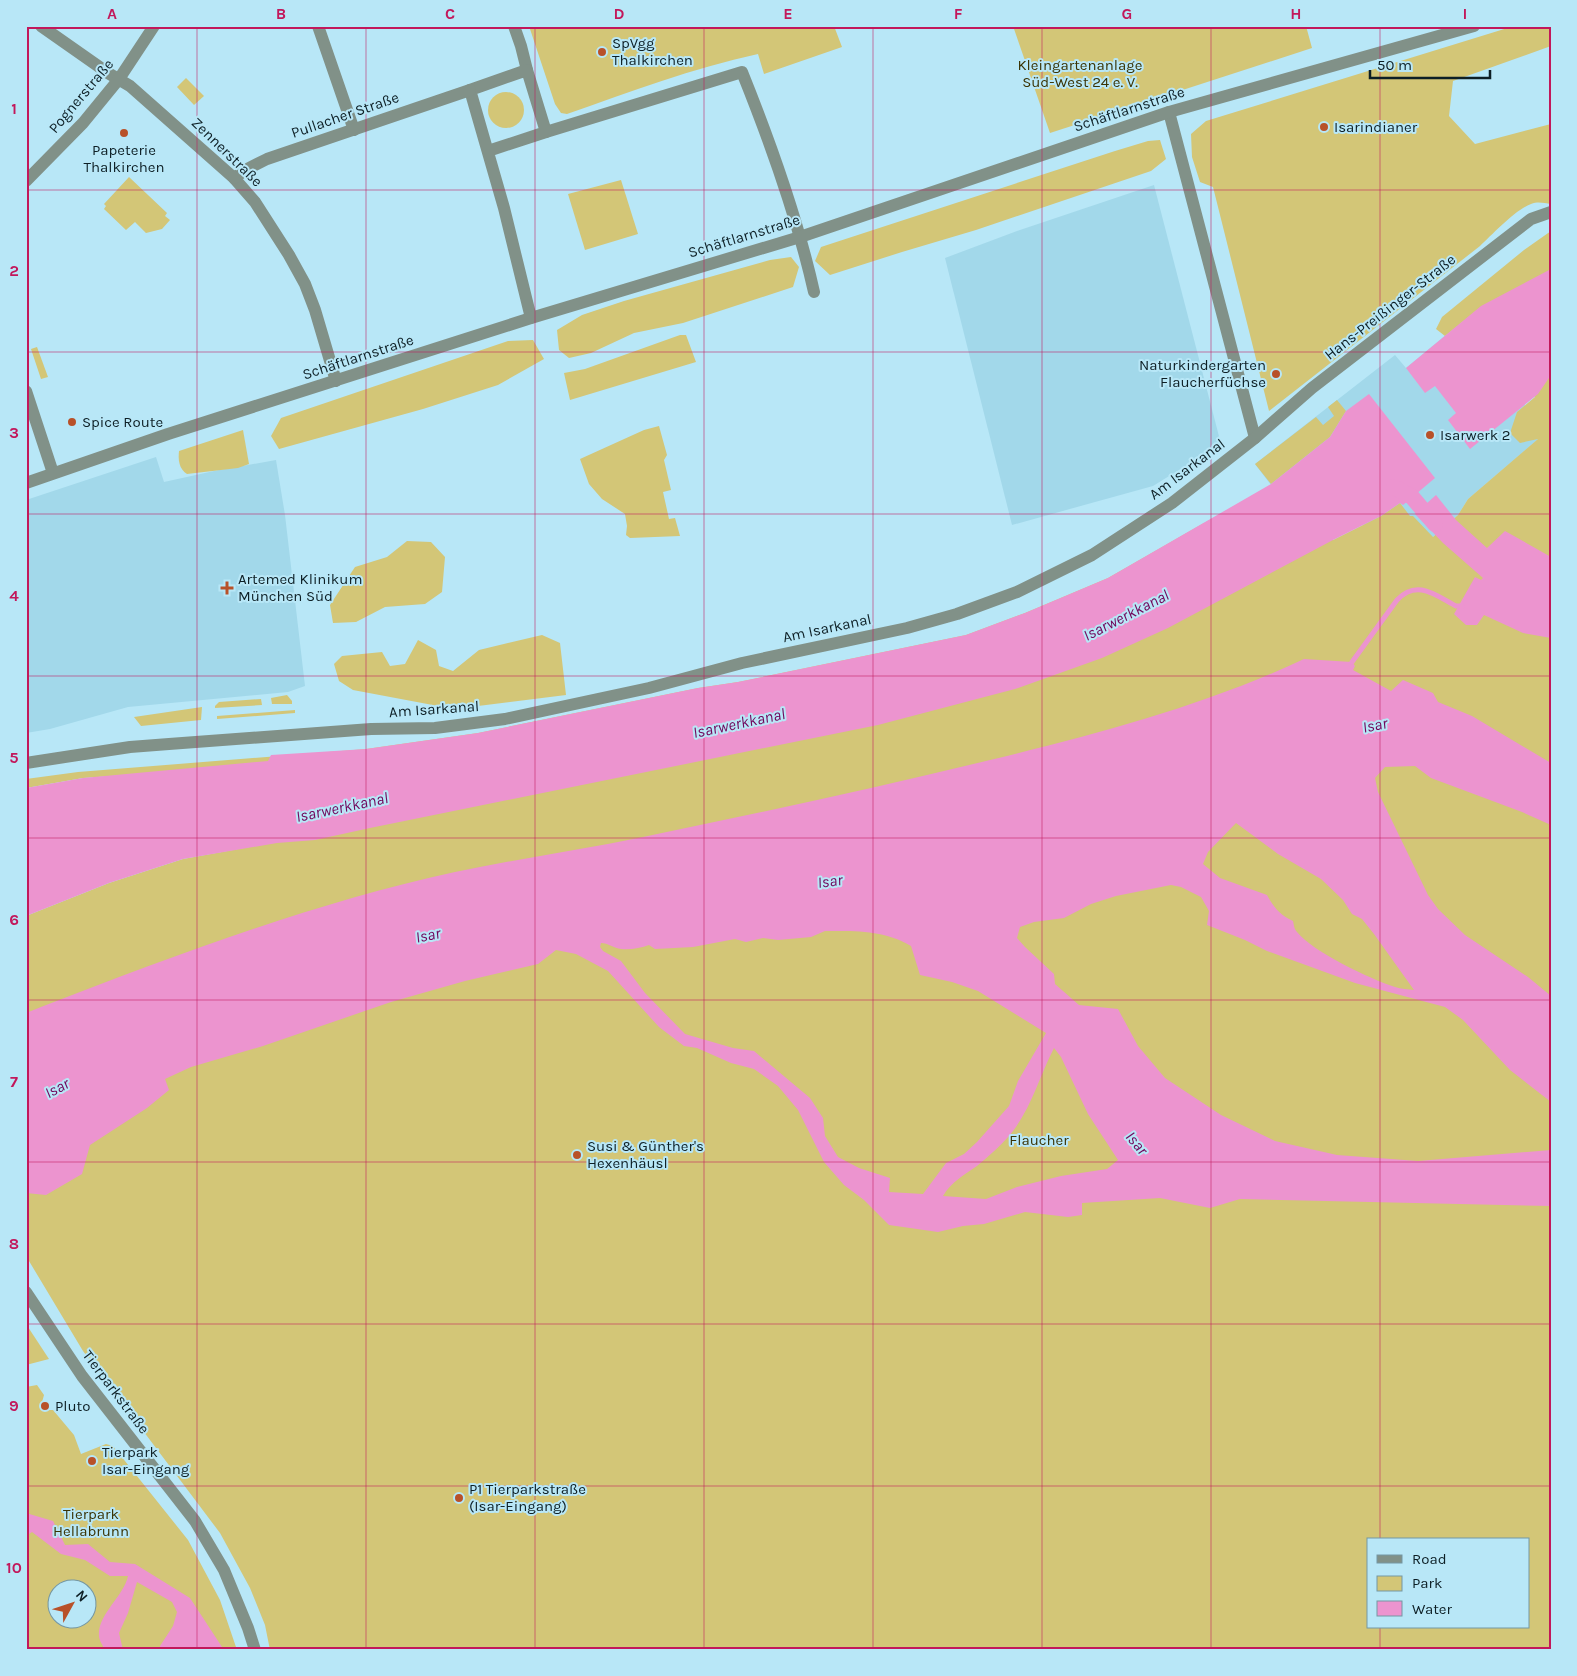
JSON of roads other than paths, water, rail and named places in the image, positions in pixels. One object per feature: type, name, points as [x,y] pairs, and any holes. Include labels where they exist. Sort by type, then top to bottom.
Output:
[{"type":"street","name":"Zennerstraße","points":[[41,26],[130,86],[152,104],[234,178],[255,202],[305,284],[315,310],[336,381]]},
{"type":"street","name":"Pognerstraße","points":[[26,181],[83,123],[119,79],[154,26]]},
{"type":"street","points":[[318,26],[354,130]]},
{"type":"street","points":[[514,26],[546,132]]},
{"type":"street","name":"Schäftlarnstraße","points":[[26,483],[177,431],[531,318],[800,237],[1169,112],[1474,26]]},
{"type":"street","name":"Pullacher Straße","points":[[234,178],[267,159],[527,70]]},
{"type":"street","points":[[488,151],[742,72],[774,153],[800,237],[814,292]]},
{"type":"street","points":[[470,90],[488,151],[531,318]]},
{"type":"street","points":[[1169,112],[1255,438]]},
{"type":"street","name":"Hans-Preißinger-Straße","points":[[1255,438],[1312,388],[1531,219],[1551,212]]},
{"type":"street","points":[[26,391],[53,473]]},
{"type":"street","name":"Am Isarkanal","points":[[26,763],[150,745],[371,729],[435,728],[505,719],[650,688],[742,663],[898,630],[957,614],[1017,592],[1092,555],[1172,503],[1255,438]]},
{"type":"street","name":"Tierparkstraße","points":[[26,1292],[82,1376],[177,1496],[204,1534],[224,1570],[255,1650]]},
{"type":"water","points":[[1551,269],[1551,375],[1538,394],[1470,449],[1448,420],[1456,413],[1435,386],[1425,393],[1406,368],[1481,306]]},
{"type":"water","name":"Isarwerkkanal","points":[[1369,394],[1435,478],[1403,505],[1400,503],[1381,516],[1168,628],[1102,658],[1015,689],[878,725],[315,840],[277,843],[183,859],[109,883],[26,916],[26,788],[83,778],[268,761],[271,755],[366,749],[478,733],[966,635],[1025,613],[1108,578],[1271,484],[1330,437],[1346,411]]},
{"type":"water","points":[[1436,495],[1456,520],[1487,548],[1505,531],[1551,557],[1551,638],[1523,633],[1484,615],[1477,625],[1466,625],[1454,614],[1475,577],[1481,580],[1483,578],[1443,543],[1415,514]]},
{"type":"water","name":"Isar","points":[[1304,659],[1352,662],[1355,666],[1353,670],[1391,691],[1403,680],[1433,693],[1438,702],[1472,716],[1551,763],[1551,825],[1522,812],[1431,778],[1415,766],[1385,767],[1375,778],[1378,792],[1428,895],[1438,909],[1465,935],[1528,977],[1551,996],[1551,1102],[1510,1070],[1463,1020],[1445,1007],[1355,983],[1267,951],[1207,925],[1209,911],[1201,897],[1181,887],[1171,885],[1116,896],[1091,904],[1064,918],[1034,922],[1020,927],[1017,938],[1054,974],[1055,984],[1079,1005],[1118,1009],[1138,1046],[1165,1078],[1221,1115],[1275,1141],[1337,1155],[1418,1161],[1551,1150],[1551,1206],[1240,1199],[1210,1208],[1160,1198],[1082,1203],[1082,1215],[1068,1217],[1025,1212],[984,1224],[963,1226],[938,1232],[889,1225],[864,1200],[844,1185],[824,1162],[798,1110],[778,1086],[754,1069],[731,1063],[697,1048],[684,1046],[659,1027],[608,971],[576,954],[556,950],[538,964],[465,981],[391,1002],[263,1046],[191,1067],[165,1079],[169,1090],[147,1108],[90,1145],[82,1174],[46,1195],[26,1193],[26,1013],[245,932],[349,899],[455,872],[686,828],[990,760],[1150,717],[1189,705],[1266,676]],"holes":[[[1236,823],[1278,854],[1321,879],[1343,900],[1352,914],[1362,919],[1414,990],[1397,988],[1384,983],[1328,956],[1305,940],[1296,931],[1293,921],[1278,911],[1267,895],[1220,878],[1203,864],[1208,852]],[[825,931],[870,932],[901,941],[911,946],[920,975],[952,982],[978,991],[1046,1033],[1018,1081],[1009,1106],[964,1154],[946,1163],[923,1194],[889,1192],[890,1178],[859,1168],[838,1157],[825,1136],[823,1118],[810,1098],[754,1051],[733,1048],[685,1034],[645,993],[621,961],[603,951],[600,947],[601,943],[621,949],[649,945],[655,949],[693,947],[735,939],[746,942],[763,938],[778,940],[811,937]],[[1054,1048],[1061,1057],[1088,1114],[1118,1160],[1107,1169],[1061,1176],[1017,1187],[986,1199],[943,1196],[954,1183],[1001,1145],[1013,1131],[1031,1101]]]},
{"type":"water","points":[[26,1513],[53,1521],[65,1545],[88,1544],[110,1562],[135,1564],[190,1598],[224,1650],[202,1650],[198,1647],[196,1650],[160,1650],[160,1646],[173,1626],[177,1612],[172,1602],[137,1582],[128,1613],[119,1633],[123,1650],[105,1650],[99,1638],[102,1621],[122,1591],[128,1576],[110,1576],[85,1560],[61,1554],[32,1532],[26,1536]]},
{"type":"waterway","points":[[1394,487],[1412,497],[1435,524]]},
{"type":"waterway","points":[[1352,662],[1397,600],[1404,594],[1419,590],[1426,591],[1456,606],[1462,606]]},
{"type":"place","name":"SpVgg Thalkirchen","points":[[602,52]]},
{"type":"place","name":"Isarindianer","points":[[1324,127]]},
{"type":"place","name":"Papeterie Thalkirchen","points":[[124,133]]},
{"type":"place","name":"Naturkindergarten Flaucherfüchse","points":[[1276,374]]},
{"type":"place","name":"Spice Route","points":[[72,422]]},
{"type":"place","name":"Isarwerk 2","points":[[1430,435]]},
{"type":"place","name":"Artemed Klinikum München Süd","points":[[227,588]]},
{"type":"place","name":"Susi & Günther's Hexenhäusl","points":[[577,1155]]},
{"type":"place","name":"Pluto","points":[[45,1406]]},
{"type":"place","name":"Tierpark Isar-Eingang","points":[[92,1461]]},
{"type":"place","name":"P1 Tierparkstraße (Isar-Eingang)","points":[[459,1498]]},
{"type":"park label","name":"Kleingartenanlage Süd-West 24 e. V.","points":[[1080,74]]},
{"type":"park label","name":"Flaucher","points":[[1039,1140]]},
{"type":"park label","name":"Tierpark Hellabrunn","points":[[91,1522]]}]
